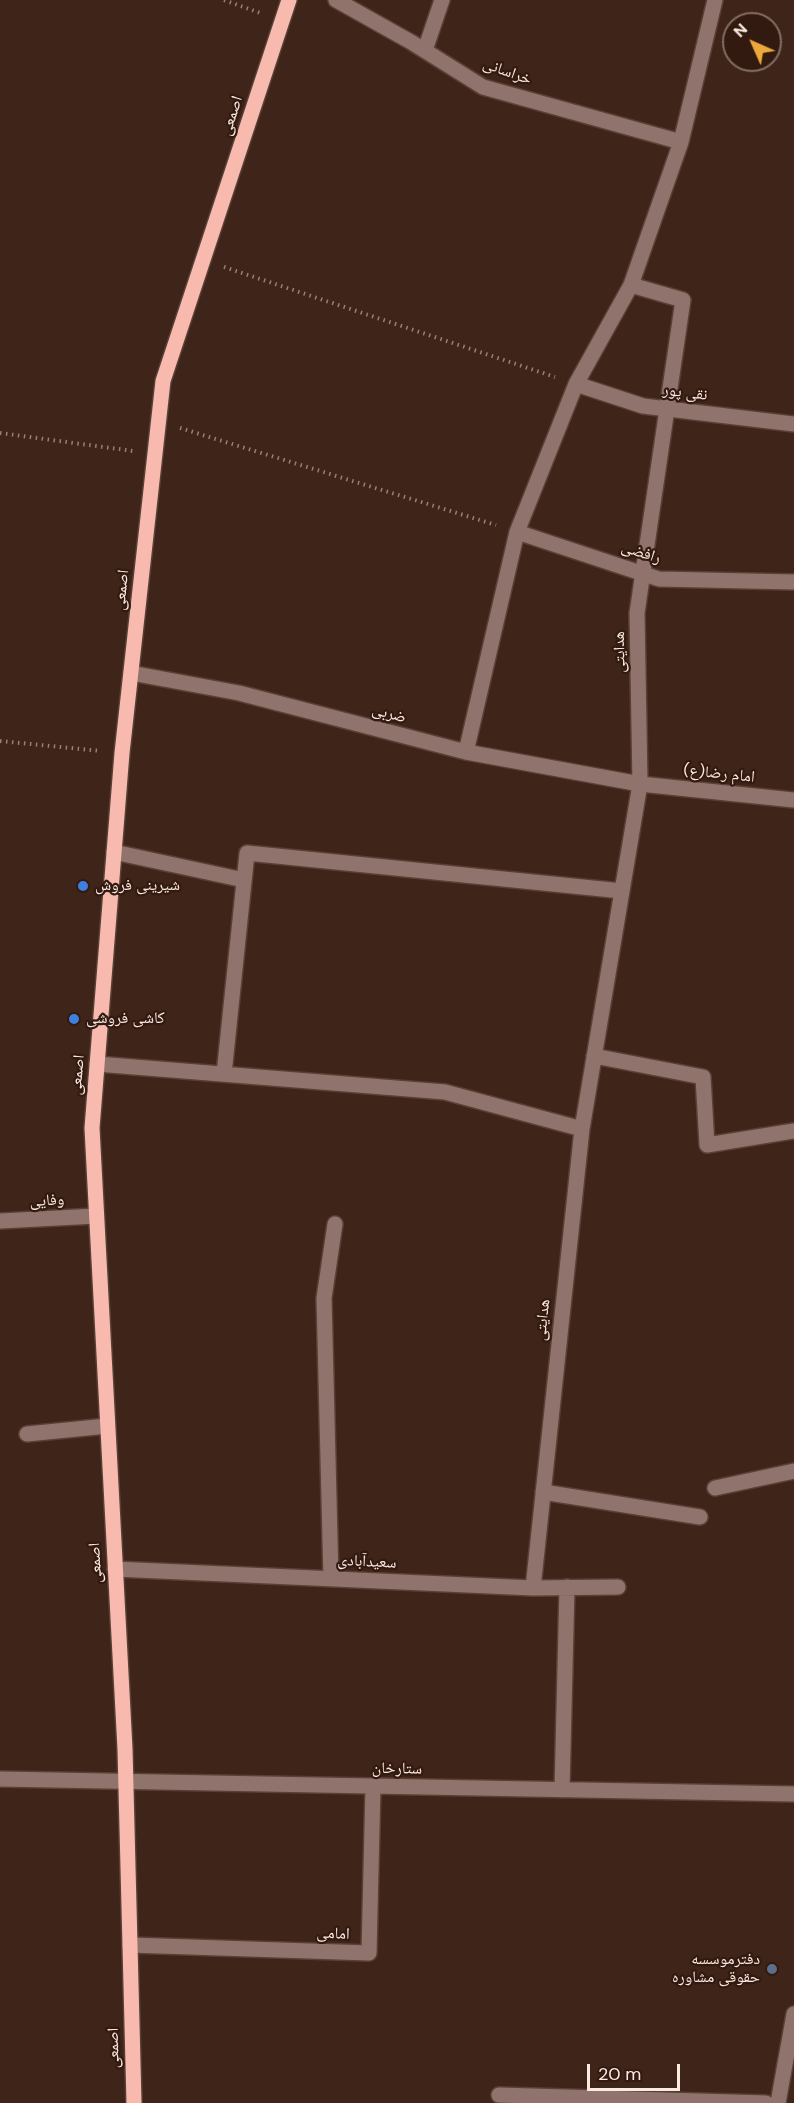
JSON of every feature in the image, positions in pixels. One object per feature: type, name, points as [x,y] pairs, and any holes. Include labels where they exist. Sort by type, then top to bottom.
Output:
[{"type":"main road","name":"اصمعی","points":[[134,2103],[126,1782],[92,1128],[122,753],[163,381],[289,0]]},
{"type":"street","name":"خراسانی","points":[[336,0],[425,50],[483,87],[681,142]]},
{"type":"street","points":[[425,50],[442,0]]},
{"type":"street","points":[[466,752],[517,532],[576,384],[631,285],[681,142],[715,0]]},
{"type":"street","name":"هدایتی","points":[[533,1588],[582,1129],[640,784],[638,613],[683,300],[631,285]]},
{"type":"street","name":"نقی پور","points":[[576,384],[643,406],[794,424]]},
{"type":"street","name":"رافضی","points":[[517,532],[659,579],[794,582]]},
{"type":"street","name":"ضربی","points":[[131,673],[239,693],[466,752],[640,784]]},
{"type":"street","name":"امام رضا(ع)","points":[[640,784],[794,800]]},
{"type":"street","points":[[114,852],[244,880]]},
{"type":"street","points":[[224,1074],[247,853],[622,891]]},
{"type":"street","points":[[594,1056],[703,1077],[706,1145],[794,1131]]},
{"type":"street","points":[[97,1064],[445,1092],[582,1129]]},
{"type":"street","name":"وفایی","points":[[0,1221],[96,1216]]},
{"type":"street","points":[[331,1579],[324,1298],[335,1224]]},
{"type":"street","points":[[27,1434],[107,1426]]},
{"type":"street","points":[[715,1488],[794,1471]]},
{"type":"street","points":[[543,1492],[700,1517]]},
{"type":"street","name":"سعیدآبادی","points":[[115,1569],[533,1588],[618,1587]]},
{"type":"street","points":[[562,1790],[567,1587]]},
{"type":"street","name":"ستارخان","points":[[0,1779],[794,1794]]},
{"type":"street","name":"امامی","points":[[129,1945],[369,1953],[373,1786]]},
{"type":"street","points":[[778,2103],[794,2013]]},
{"type":"street","points":[[499,2095],[766,2103]]},
{"type":"path","points":[[224,0],[282,20]]},
{"type":"path","points":[[203,260],[576,384]]},
{"type":"path","points":[[159,421],[517,532]]},
{"type":"path","points":[[0,434],[155,454]]},
{"type":"path","points":[[0,741],[122,753]]},
{"type":"place","name":"شیرینی فروش","points":[[83,886]]},
{"type":"place","name":"کاشی فروشی","points":[[74,1019]]},
{"type":"place","name":"دفترموسسه حقوقی مشاوره","points":[[772,1969]]}]
